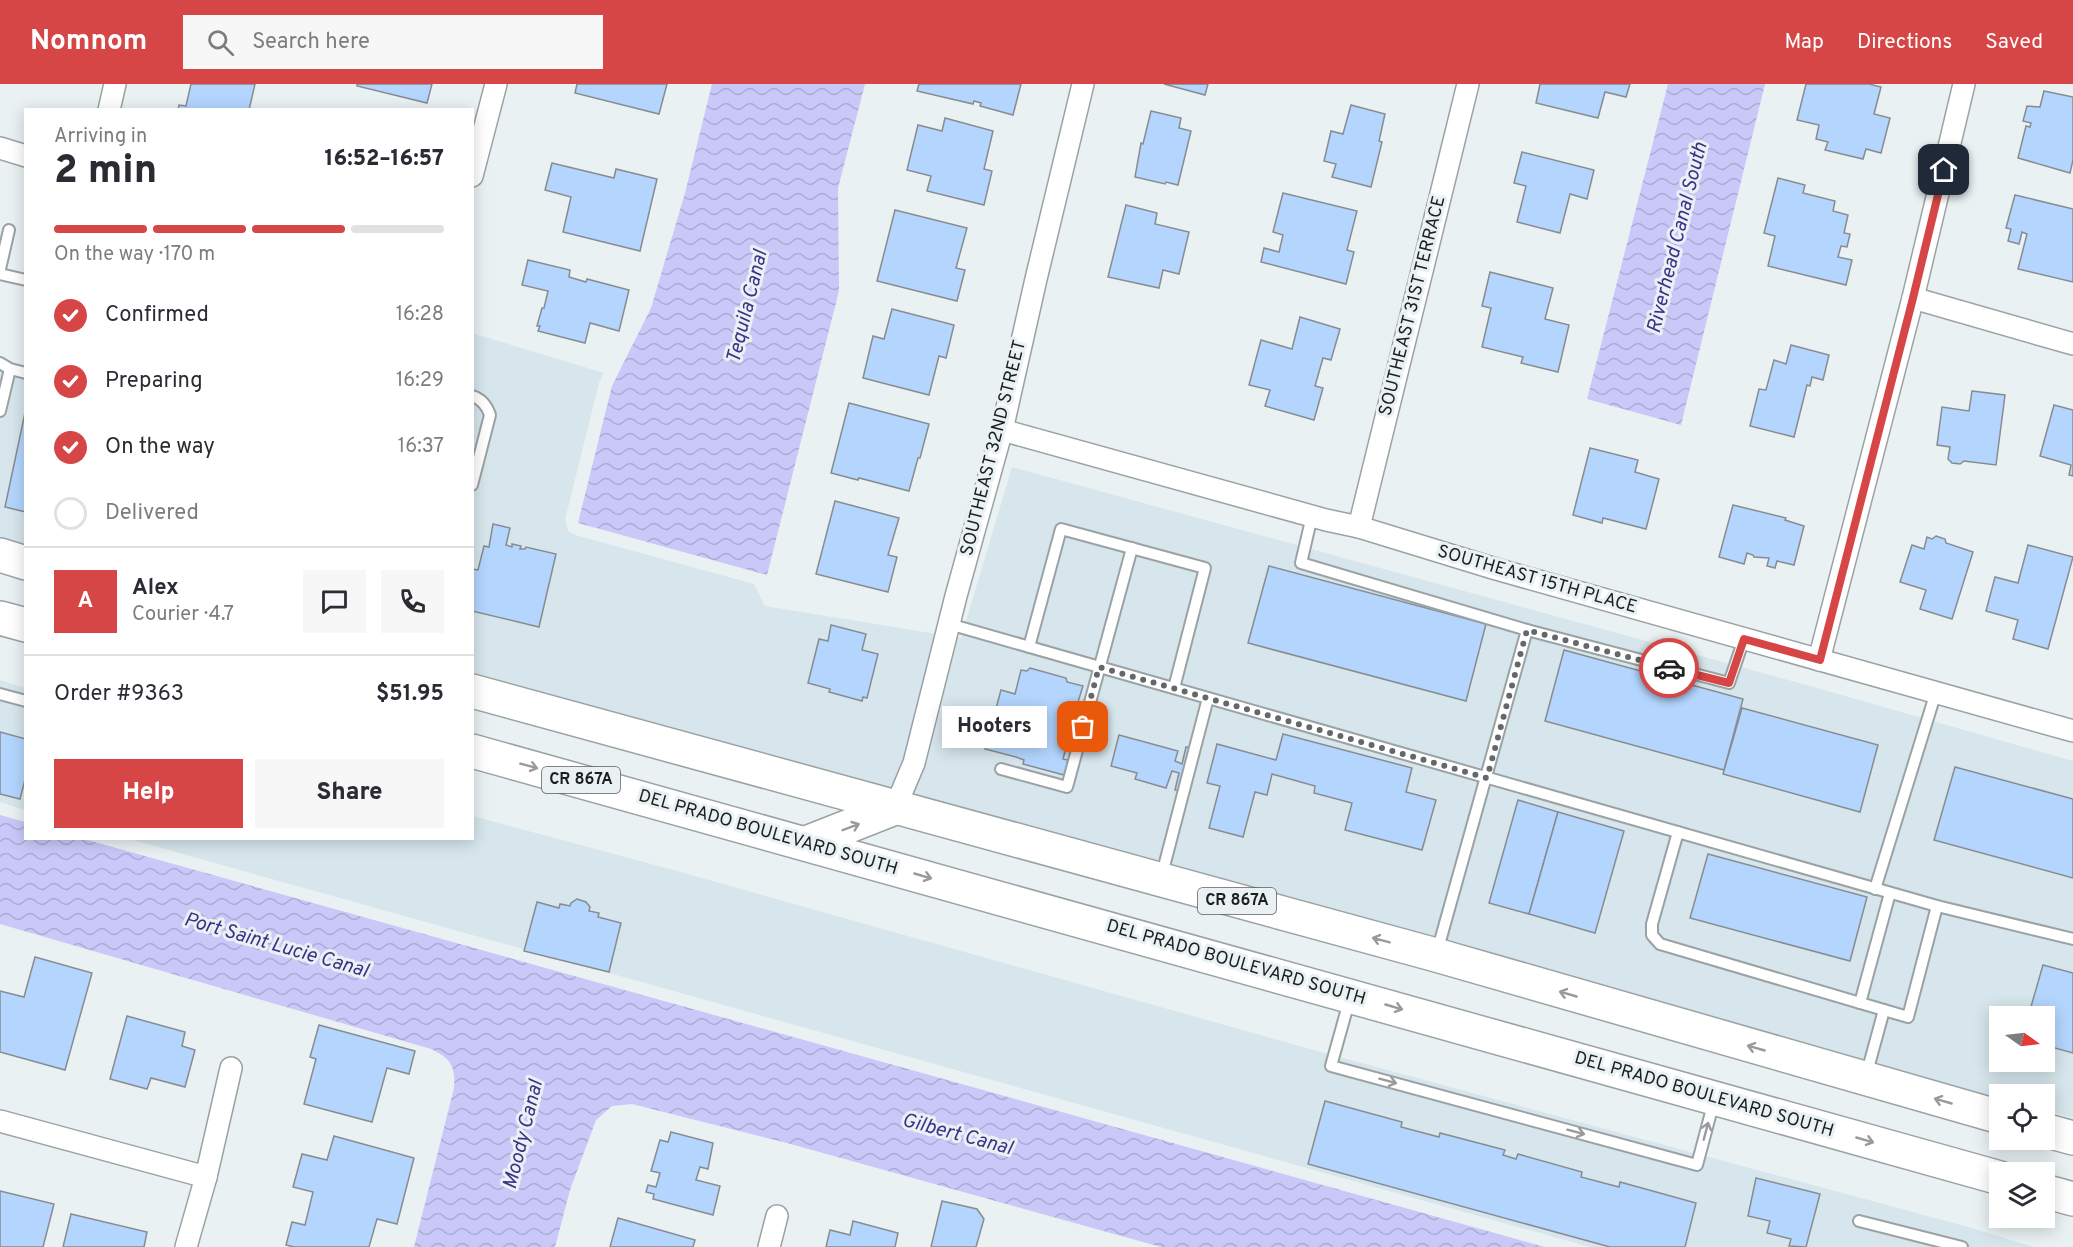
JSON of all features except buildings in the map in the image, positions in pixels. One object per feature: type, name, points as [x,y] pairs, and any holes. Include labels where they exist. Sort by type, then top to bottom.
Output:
[{"type":"main road","points":[[0,555],[24,562]]},
{"type":"main road","points":[[0,618],[24,624]]},
{"type":"main road","name":"CR 867A","points":[[474,692],[1436,956],[1989,1114]]},
{"type":"main road","name":"DEL PRADO BOULEVARD SOUTH","points":[[474,752],[1989,1175]]},
{"type":"main road","points":[[806,843],[895,808]]},
{"type":"main road","points":[[2055,1133],[2073,1138]]},
{"type":"main road","points":[[2055,1194],[2073,1199]]},
{"type":"street","points":[[109,108],[115,84]]},
{"type":"street","points":[[474,168],[496,84]]},
{"type":"street","name":"SOUTHEAST 32ND STREET","points":[[895,808],[914,763],[1002,430],[1083,84]]},
{"type":"street","name":"SOUTHEAST 31ST TERRACE","points":[[1359,528],[1468,84]]},
{"type":"street","points":[[1820,660],[1913,298],[1964,84]]},
{"type":"street","points":[[0,148],[24,155]]},
{"type":"street","points":[[1913,298],[2073,344]]},
{"type":"street","name":"SOUTHEAST 15TH PLACE","points":[[1002,430],[1359,528],[1496,569],[2073,731]]},
{"type":"street","points":[[186,1247],[206,1177],[231,1068]]},
{"type":"street","points":[[0,1121],[206,1177]]},
{"type":"street","points":[[770,1247],[777,1216]]},
{"type":"lane","points":[[9,230],[0,272],[24,279]]},
{"type":"lane","points":[[0,363],[10,369],[24,372]]},
{"type":"lane","points":[[0,411],[10,369]]},
{"type":"lane","points":[[474,397],[487,406],[490,415],[474,477]]},
{"type":"lane","points":[[1312,516],[1301,563],[1527,630],[1729,683],[1744,639]]},
{"type":"lane","points":[[1029,647],[1060,529],[1205,568],[1174,688]]},
{"type":"lane","points":[[1002,769],[1067,787],[1132,548]]},
{"type":"lane","points":[[949,624],[1875,889],[2073,939]]},
{"type":"lane","points":[[1436,956],[1527,630]]},
{"type":"lane","points":[[1875,889],[1936,692]]},
{"type":"lane","points":[[0,694],[24,700]]},
{"type":"lane","points":[[1160,880],[1208,698]]},
{"type":"lane","points":[[1678,832],[1652,924],[1652,935],[1660,944],[1908,1017],[1937,906]]},
{"type":"lane","points":[[1860,1003],[1890,893]]},
{"type":"lane","points":[[1350,995],[1331,1066],[1697,1165],[1715,1098]]},
{"type":"lane","points":[[1865,1079],[1884,1010]]},
{"type":"lane","points":[[1859,1221],[1962,1247]]},
{"type":"shaded area","points":[[474,334],[604,373],[599,383],[565,520],[568,531],[575,535],[754,584],[765,606],[961,638],[1012,467],[1810,686],[2073,761],[2073,1118],[2055,1113],[2055,1084],[1989,1084],[1989,1096],[1857,1062],[1133,859],[903,792],[474,677]]},
{"type":"shaded area","points":[[0,369],[24,375],[24,544],[0,537]]},
{"type":"shaded area","points":[[0,680],[24,688],[24,810],[0,802]]},
{"type":"shaded area","points":[[474,816],[1310,1049],[1968,1227],[2034,1247],[1590,1247],[133,840],[474,840]]},
{"type":"water","name":"Tequila Canal","points":[[712,84],[865,84],[838,188],[839,291],[767,575],[578,523],[612,386],[651,308],[685,193]]},
{"type":"water","name":"Riverhead Canal South","points":[[1668,84],[1765,84],[1681,425],[1587,399]]},
{"type":"water","points":[[0,815],[24,822],[24,840],[88,840],[1545,1247],[1161,1247],[787,1143],[632,1104],[612,1106],[596,1120],[570,1190],[555,1247],[414,1247],[454,1088],[453,1068],[447,1059],[431,1049],[0,924]]},
{"type":"way so far","points":[[1083,727],[1099,667],[1487,778],[1527,630],[1669,668]]},
{"type":"place","name":"Hooters","points":[[1083,727]]},
{"type":"route","points":[[1669,668],[1729,683],[1744,639],[1820,660],[1944,170]]},
{"type":"water label","name":"Port Saint Lucie Canal","points":[[276,946]]},
{"type":"water label","name":"Moody Canal","points":[[524,1135]]},
{"type":"water label","name":"Gilbert Canal","points":[[957,1135]]}]
